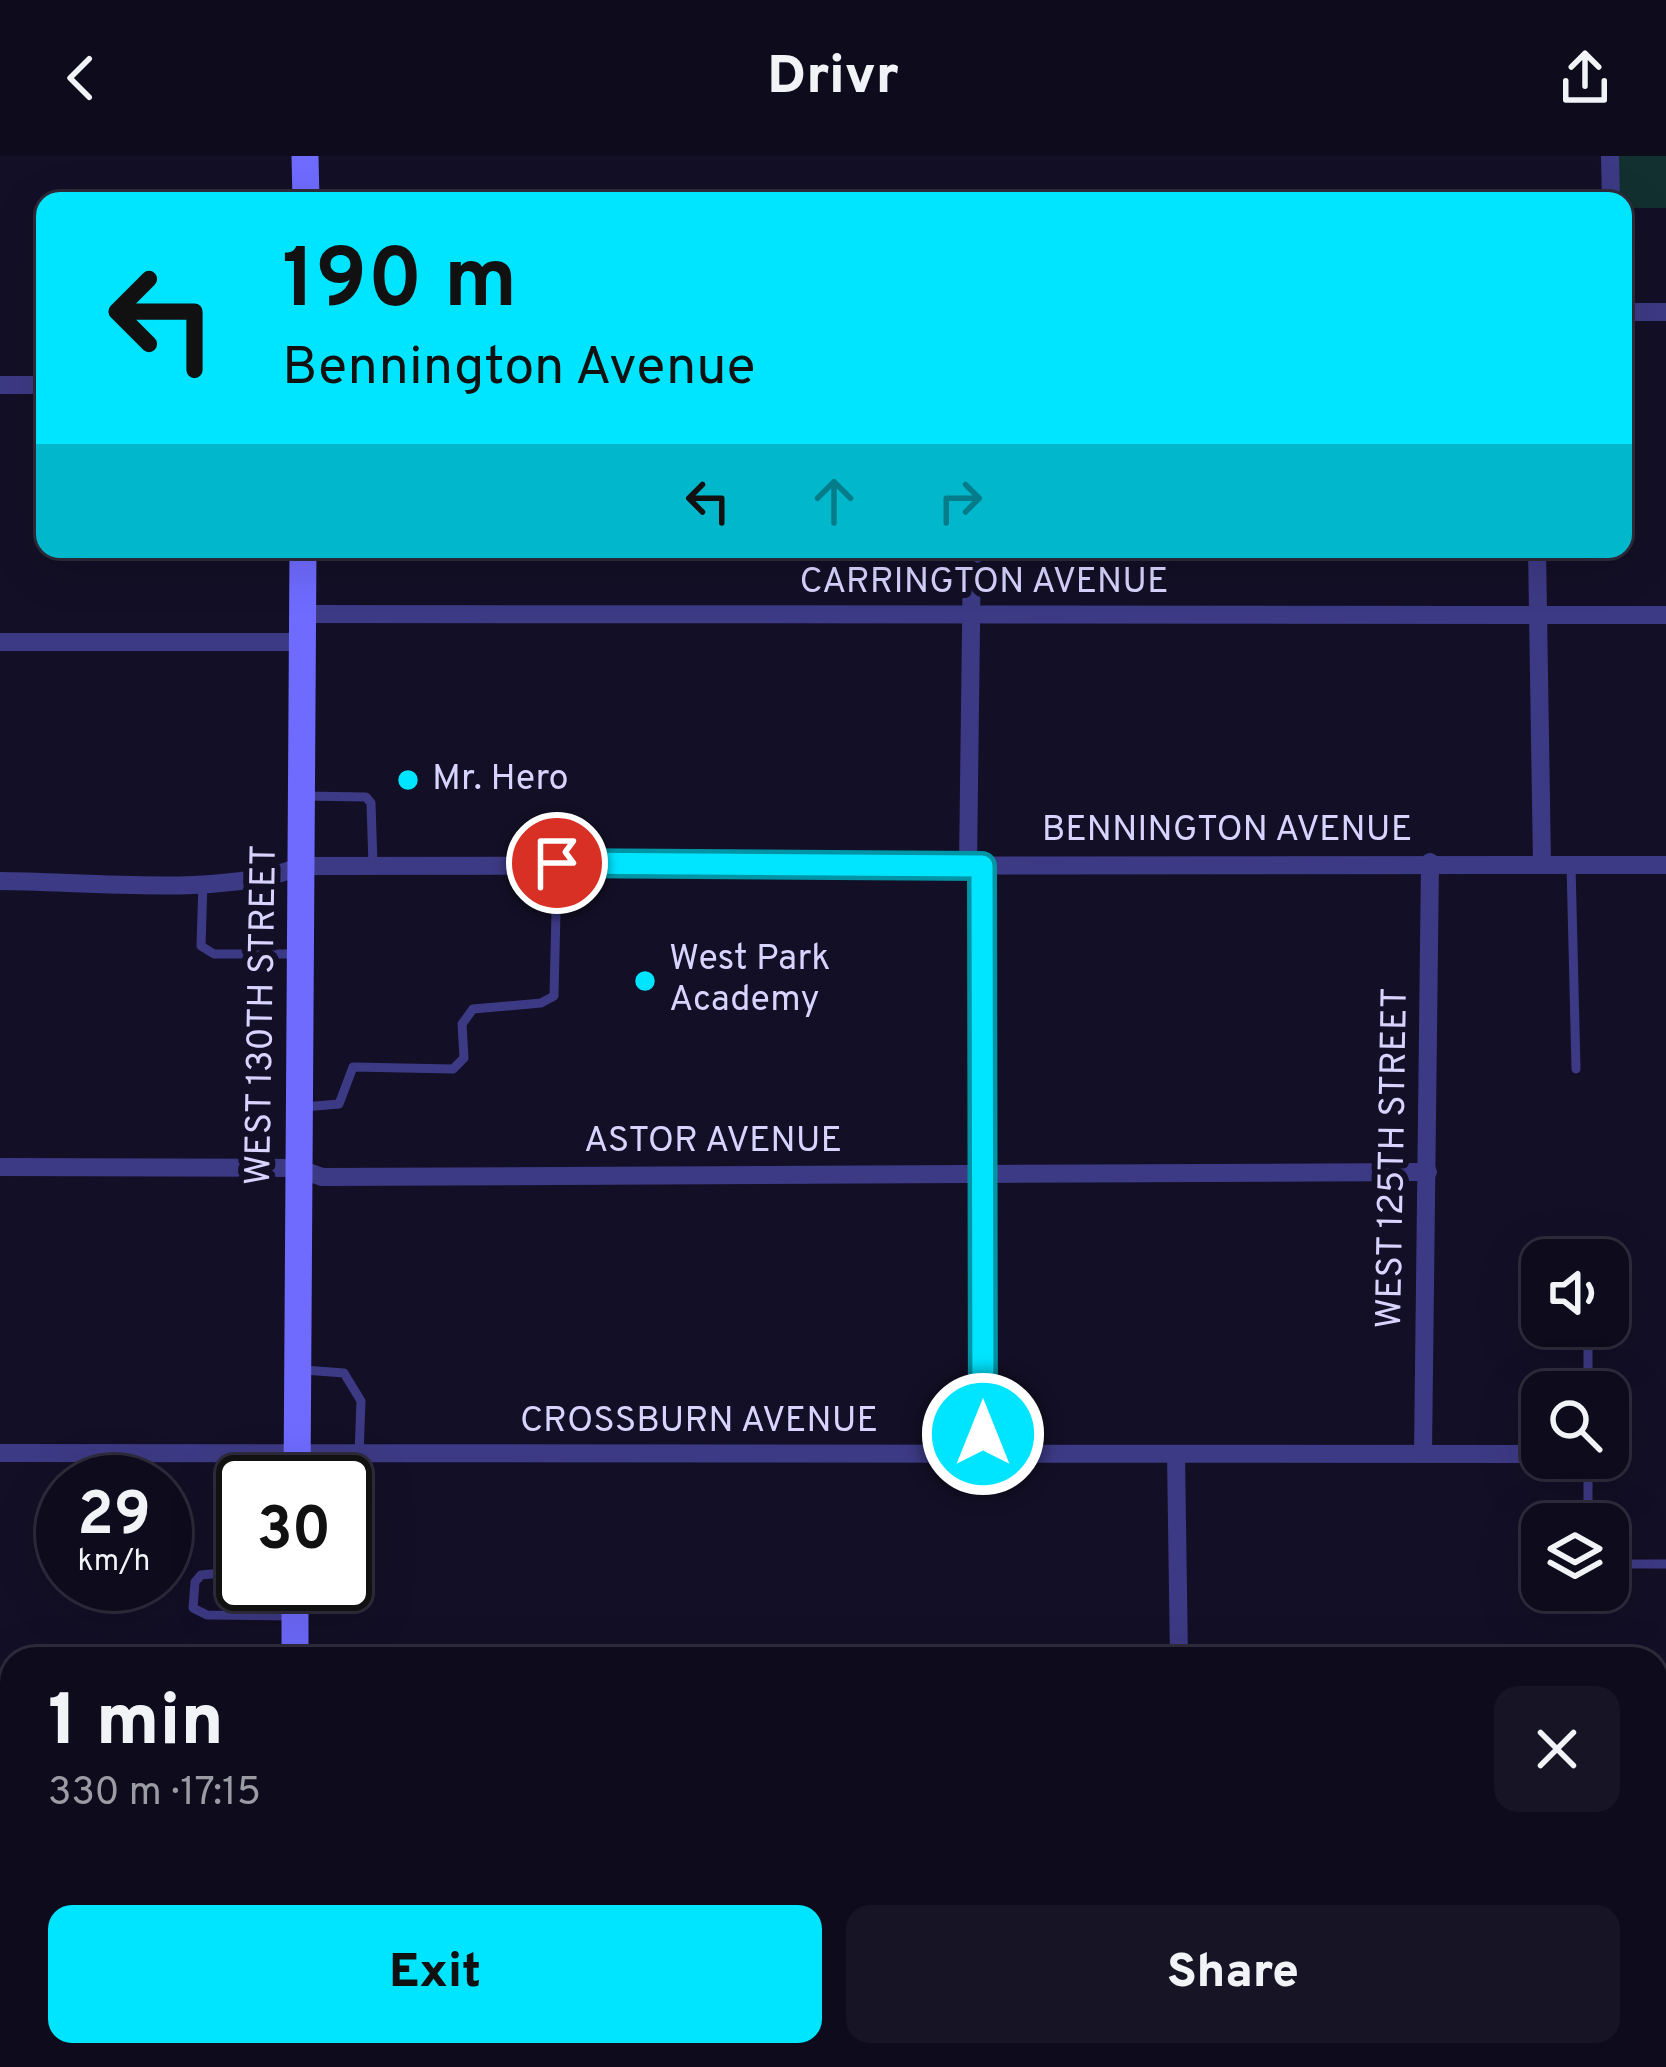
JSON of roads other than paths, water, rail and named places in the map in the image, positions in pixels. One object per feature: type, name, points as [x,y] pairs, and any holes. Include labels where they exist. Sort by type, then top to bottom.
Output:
[{"type":"main road","points":[[305,156],[306,192]]},
{"type":"main road","name":"WEST 130TH STREET","points":[[297,1455],[303,558]]},
{"type":"main road","points":[[295,1611],[295,1647]]},
{"type":"street","points":[[1610,156],[1611,192]]},
{"type":"street","points":[[1632,312],[1666,312]]},
{"type":"street","points":[[0,385],[36,385]]},
{"type":"street","points":[[972,558],[983,1456]]},
{"type":"street","points":[[1537,558],[1542,866]]},
{"type":"street","name":"CARRINGTON AVENUE","points":[[0,642],[302,628],[973,616],[1666,615]]},
{"type":"street","name":"WEST 125TH STREET","points":[[1423,1454],[1430,862]]},
{"type":"street","name":"BENNINGTON AVENUE","points":[[0,881],[203,882],[269,879],[301,866],[557,863],[1666,865]]},
{"type":"street","name":"ASTOR AVENUE","points":[[0,1167],[297,1168],[322,1177],[1428,1172]]},
{"type":"street","name":"CROSSBURN AVENUE","points":[[0,1453],[216,1464]]},
{"type":"street","points":[[1176,1454],[1179,1647]]},
{"type":"street","name":"CROSSBURN AVENUE","points":[[346,1455],[1521,1454]]},
{"type":"lane","points":[[301,796],[366,797],[371,803],[373,865]]},
{"type":"lane","points":[[298,1107],[339,1104],[353,1067],[453,1069],[464,1058],[462,1024],[473,1009],[541,1003],[554,996],[557,863]]},
{"type":"lane","points":[[1571,865],[1576,1069]]},
{"type":"lane","points":[[203,882],[201,946],[214,954],[300,954]]},
{"type":"lane","points":[[296,1370],[344,1373],[361,1400],[350,1454]]},
{"type":"lane","points":[[1629,1564],[1666,1564]]},
{"type":"lane","points":[[216,1574],[201,1575],[195,1582],[193,1608],[207,1615],[295,1616]]},
{"type":"place","name":"Mr. Hero","points":[[408,780]]},
{"type":"place","name":"West Park Academy","points":[[645,981]]}]
